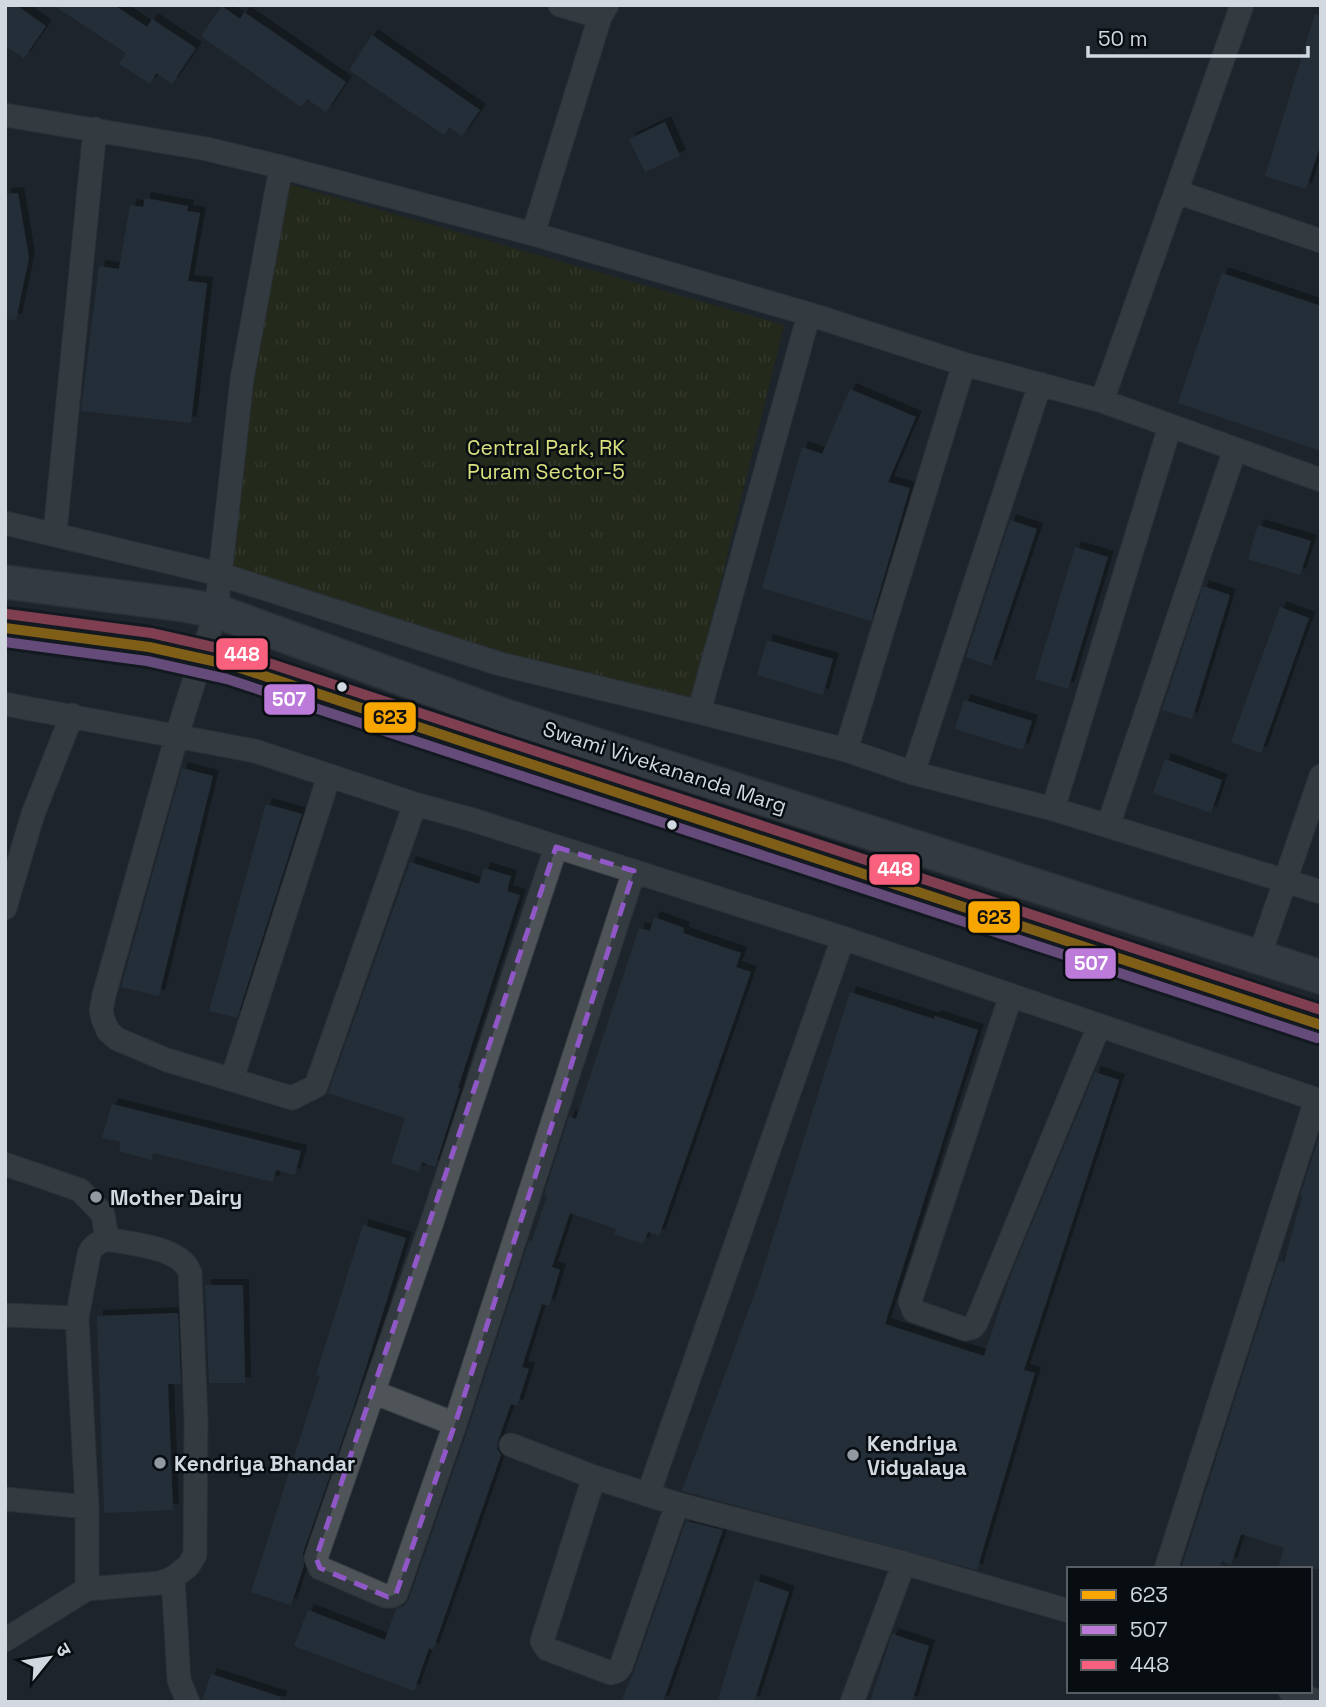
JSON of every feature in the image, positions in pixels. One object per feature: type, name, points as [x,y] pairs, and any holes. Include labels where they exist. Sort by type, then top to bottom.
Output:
[{"type":"street","points":[[533,234],[603,11],[559,5]]},
{"type":"street","points":[[1102,401],[1242,5]]},
{"type":"street","points":[[5,115],[207,149],[533,234],[809,314],[964,364],[1102,401],[1321,480]]},
{"type":"street","points":[[55,533],[95,129]]},
{"type":"street","points":[[281,167],[242,379],[216,611],[177,735],[104,995],[101,1010],[108,1031],[117,1039],[167,1060],[292,1098],[316,1086],[415,804]]},
{"type":"street","points":[[1177,192],[1321,241]]},
{"type":"street","points":[[699,712],[809,314]]},
{"type":"street","points":[[846,750],[964,364]]},
{"type":"street","points":[[913,773],[1040,384]]},
{"type":"street","points":[[1052,809],[1170,426]]},
{"type":"street","points":[[1108,826],[1235,449]]},
{"type":"street","points":[[5,523],[219,574],[500,664],[846,750],[913,773],[1052,809],[1321,892]]},
{"type":"street","name":"Swami Vivekananda Marg","points":[[5,582],[216,611],[513,718],[1321,976]]},
{"type":"street","name":"Swami Vivekananda Marg","points":[[5,628],[149,647],[231,665],[1321,1025]]},
{"type":"street","points":[[5,704],[255,751],[415,804],[843,937],[1319,1100],[1167,1567]]},
{"type":"street","points":[[5,908],[33,814],[72,715]]},
{"type":"street","points":[[232,1079],[329,776]]},
{"type":"street","points":[[1259,957],[1321,776]]},
{"type":"street","points":[[556,846],[316,1558],[320,1568],[384,1596],[392,1597],[396,1594],[455,1424],[634,871]]},
{"type":"street","points":[[648,1495],[843,937]]},
{"type":"street","points":[[1011,995],[910,1301],[914,1311],[965,1329],[976,1323],[1099,1026]]},
{"type":"street","points":[[5,1164],[80,1190],[103,1214],[107,1239]]},
{"type":"street","points":[[5,1640],[87,1590],[151,1585],[173,1578],[188,1566],[195,1555],[196,1419],[190,1273],[188,1267],[175,1255],[107,1239],[92,1248],[89,1254],[77,1318],[87,1507],[87,1590]]},
{"type":"street","points":[[5,1315],[77,1318]]},
{"type":"street","points":[[373,1392],[455,1424]]},
{"type":"street","points":[[511,1445],[594,1477],[677,1504],[904,1563],[1067,1610]]},
{"type":"street","points":[[594,1477],[542,1641],[547,1649],[611,1673],[621,1666],[677,1504]]},
{"type":"street","points":[[5,1499],[87,1507]]},
{"type":"street","points":[[852,1702],[904,1563]]},
{"type":"street","points":[[173,1578],[179,1680],[188,1702]]},
{"type":"highlighted area","points":[[556,847],[634,871],[455,1424],[396,1594],[388,1597],[320,1568],[316,1558]]},
{"type":"green space","name":"Central Park, RK Puram Sector-5","points":[[288,184],[784,325],[690,706],[618,688],[221,563]]},
{"type":"building","points":[[5,5],[16,5],[46,26],[24,58],[5,46]]},
{"type":"building","points":[[53,5],[114,5],[147,27],[152,19],[196,48],[172,84],[156,73],[150,84],[119,64],[126,53]]},
{"type":"building","points":[[222,6],[240,19],[244,12],[346,82],[326,112],[307,99],[301,107],[201,36]]},
{"type":"building","points":[[1315,14],[1321,15],[1321,143],[1306,189],[1265,176]]},
{"type":"building","points":[[372,35],[480,110],[462,136],[449,127],[444,135],[349,70]]},
{"type":"building","points":[[665,122],[680,156],[645,172],[629,139]]},
{"type":"building","points":[[18,193],[29,258],[16,320],[5,319],[5,194]]},
{"type":"building","points":[[145,198],[188,206],[187,211],[200,213],[188,281],[207,283],[191,423],[81,411],[99,266],[119,269],[130,205],[143,207]]},
{"type":"building","points":[[1222,273],[1321,306],[1321,451],[1178,403]]},
{"type":"building","points":[[850,389],[916,417],[888,482],[910,488],[871,621],[762,588],[802,447],[822,454]]},
{"type":"building","points":[[1010,520],[1037,529],[991,666],[966,657]]},
{"type":"building","points":[[1258,525],[1311,541],[1300,575],[1248,559]]},
{"type":"building","points":[[1075,547],[1108,557],[1068,689],[1035,679]]},
{"type":"building","points":[[1203,586],[1230,595],[1192,719],[1162,710]]},
{"type":"building","points":[[1280,607],[1309,618],[1261,753],[1231,742]]},
{"type":"building","points":[[767,640],[833,659],[823,695],[757,675]]},
{"type":"building","points":[[964,700],[1032,721],[1023,750],[955,729]]},
{"type":"building","points":[[1165,759],[1222,780],[1211,813],[1153,793]]},
{"type":"building","points":[[182,768],[213,776],[159,996],[121,987]]},
{"type":"building","points":[[266,804],[302,814],[237,1018],[209,1011]]},
{"type":"building","points":[[410,862],[479,884],[484,868],[511,876],[507,891],[520,895],[435,1167],[422,1162],[419,1172],[391,1163],[405,1118],[328,1093]]},
{"type":"building","points":[[654,917],[684,928],[683,933],[741,953],[736,967],[751,972],[659,1236],[648,1232],[643,1244],[614,1234],[616,1229],[570,1213],[552,1267],[560,1270],[549,1306],[542,1304],[522,1367],[529,1369],[517,1406],[511,1404],[498,1441],[497,1449],[501,1455],[433,1650],[429,1648],[414,1691],[294,1646],[308,1610],[385,1640],[396,1609],[409,1599],[529,1240],[532,1241],[547,1196],[544,1195],[569,1116],[576,1119],[639,928],[650,931]]},
{"type":"building","points":[[850,992],[978,1030],[885,1324],[984,1356],[1011,1274],[1095,1072],[1119,1080],[1024,1370],[1035,1373],[977,1570],[682,1491],[759,1282]]},
{"type":"building","points":[[112,1104],[301,1151],[295,1175],[276,1170],[273,1182],[153,1153],[152,1160],[119,1151],[121,1142],[102,1138]]},
{"type":"building","points":[[1321,1131],[1321,1569],[1279,1567],[1284,1548],[1241,1534],[1231,1565],[1222,1561],[1220,1567],[1182,1567],[1279,1261],[1284,1262],[1302,1197],[1300,1196]]},
{"type":"building","points":[[363,1225],[406,1238],[353,1409],[303,1553],[304,1565],[291,1605],[251,1592],[320,1376],[316,1375]]},
{"type":"building","points":[[205,1285],[243,1285],[245,1383],[209,1383]]},
{"type":"building","points":[[178,1313],[181,1384],[168,1384],[173,1510],[104,1513],[97,1316]]},
{"type":"building","points":[[686,1521],[723,1530],[663,1702],[621,1702],[634,1671]]},
{"type":"building","points":[[755,1580],[789,1592],[754,1702],[717,1702]]},
{"type":"building","points":[[892,1634],[929,1646],[912,1702],[870,1702]]},
{"type":"building","points":[[211,1674],[281,1697],[280,1702],[202,1702]]},
{"type":"transit line","name":"448","points":[[7,614],[151,633],[235,652],[1321,1010]]},
{"type":"transit line","name":"623","points":[[5,628],[149,647],[231,665],[1321,1025]]},
{"type":"transit line","name":"507","points":[[5,642],[147,661],[227,679],[1317,1038]]},
{"type":"place","name":"Mother Dairy","points":[[96,1197]]},
{"type":"place","name":"Kendriya Vidyalaya","points":[[853,1455]]},
{"type":"place","name":"Kendriya Bhandar","points":[[160,1463]]}]
